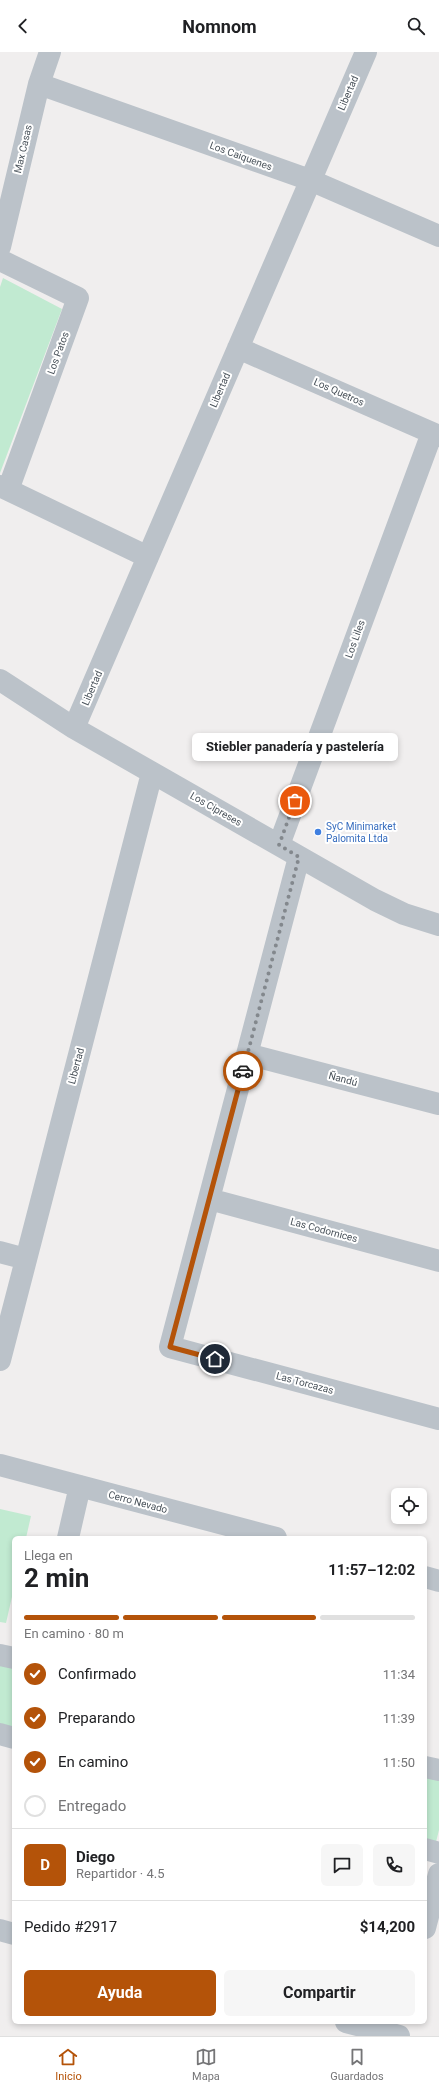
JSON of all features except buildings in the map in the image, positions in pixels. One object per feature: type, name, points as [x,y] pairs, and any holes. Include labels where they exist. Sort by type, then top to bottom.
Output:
[{"type":"street","name":"Max Casas","points":[[0,247],[39,84],[50,52]]},
{"type":"street","name":"Libertad","points":[[74,728],[366,52]]},
{"type":"street","name":"Los Caiquenes","points":[[39,84],[310,180],[439,236]]},
{"type":"street","name":"Los Patos","points":[[0,260],[78,298],[4,488],[148,557]]},
{"type":"street","name":"Los Quetros","points":[[238,348],[436,434]]},
{"type":"street","name":"Los Liles","points":[[279,845],[436,434]]},
{"type":"street","name":"Los Cipreses","points":[[0,680],[74,728],[299,857],[404,914],[439,925]]},
{"type":"street","name":"Libertad","points":[[0,1360],[152,773]]},
{"type":"street","points":[[209,1198],[299,857]]},
{"type":"street","name":"Ñandú","points":[[247,1054],[439,1104]]},
{"type":"street","name":"Las Codornices","points":[[209,1198],[439,1261]]},
{"type":"street","name":"Las Torcazas","points":[[209,1198],[170,1347],[439,1419]]},
{"type":"street","points":[[0,1252],[26,1259]]},
{"type":"street","name":"Cerro Nevado","points":[[0,1465],[268,1536]]},
{"type":"street","points":[[68,1536],[80,1486]]},
{"type":"street","points":[[427,1578],[439,1581]]},
{"type":"street","points":[[0,1655],[12,1658]]},
{"type":"street","points":[[0,1734],[12,1737]]},
{"type":"street","points":[[427,1767],[439,1770]]},
{"type":"street","points":[[427,1850],[439,1853]]},
{"type":"street","points":[[427,1920],[439,1874]]},
{"type":"street","points":[[0,1930],[12,1933]]},
{"type":"street","points":[[353,2024],[398,2036],[401,2024]]},
{"type":"green space","points":[[3,278],[62,309],[0,473],[0,287]]},
{"type":"green space","points":[[0,1509],[31,1516],[26,1536],[12,1536],[12,1597],[6,1623],[0,1622]]},
{"type":"green space","points":[[0,1664],[12,1667],[12,1729],[0,1726]]},
{"type":"green space","points":[[427,1775],[439,1778],[439,1830],[436,1842],[427,1840]]},
{"type":"way so far","points":[[243,1071],[299,857],[279,845],[295,801]]},
{"type":"place","name":"Stiebler panadería y pastelería","points":[[295,801]]},
{"type":"place","name":"SyC Minimarket Palomita Ltda","points":[[318,832]]},
{"type":"route","points":[[215,1359],[170,1347],[243,1071]]}]
